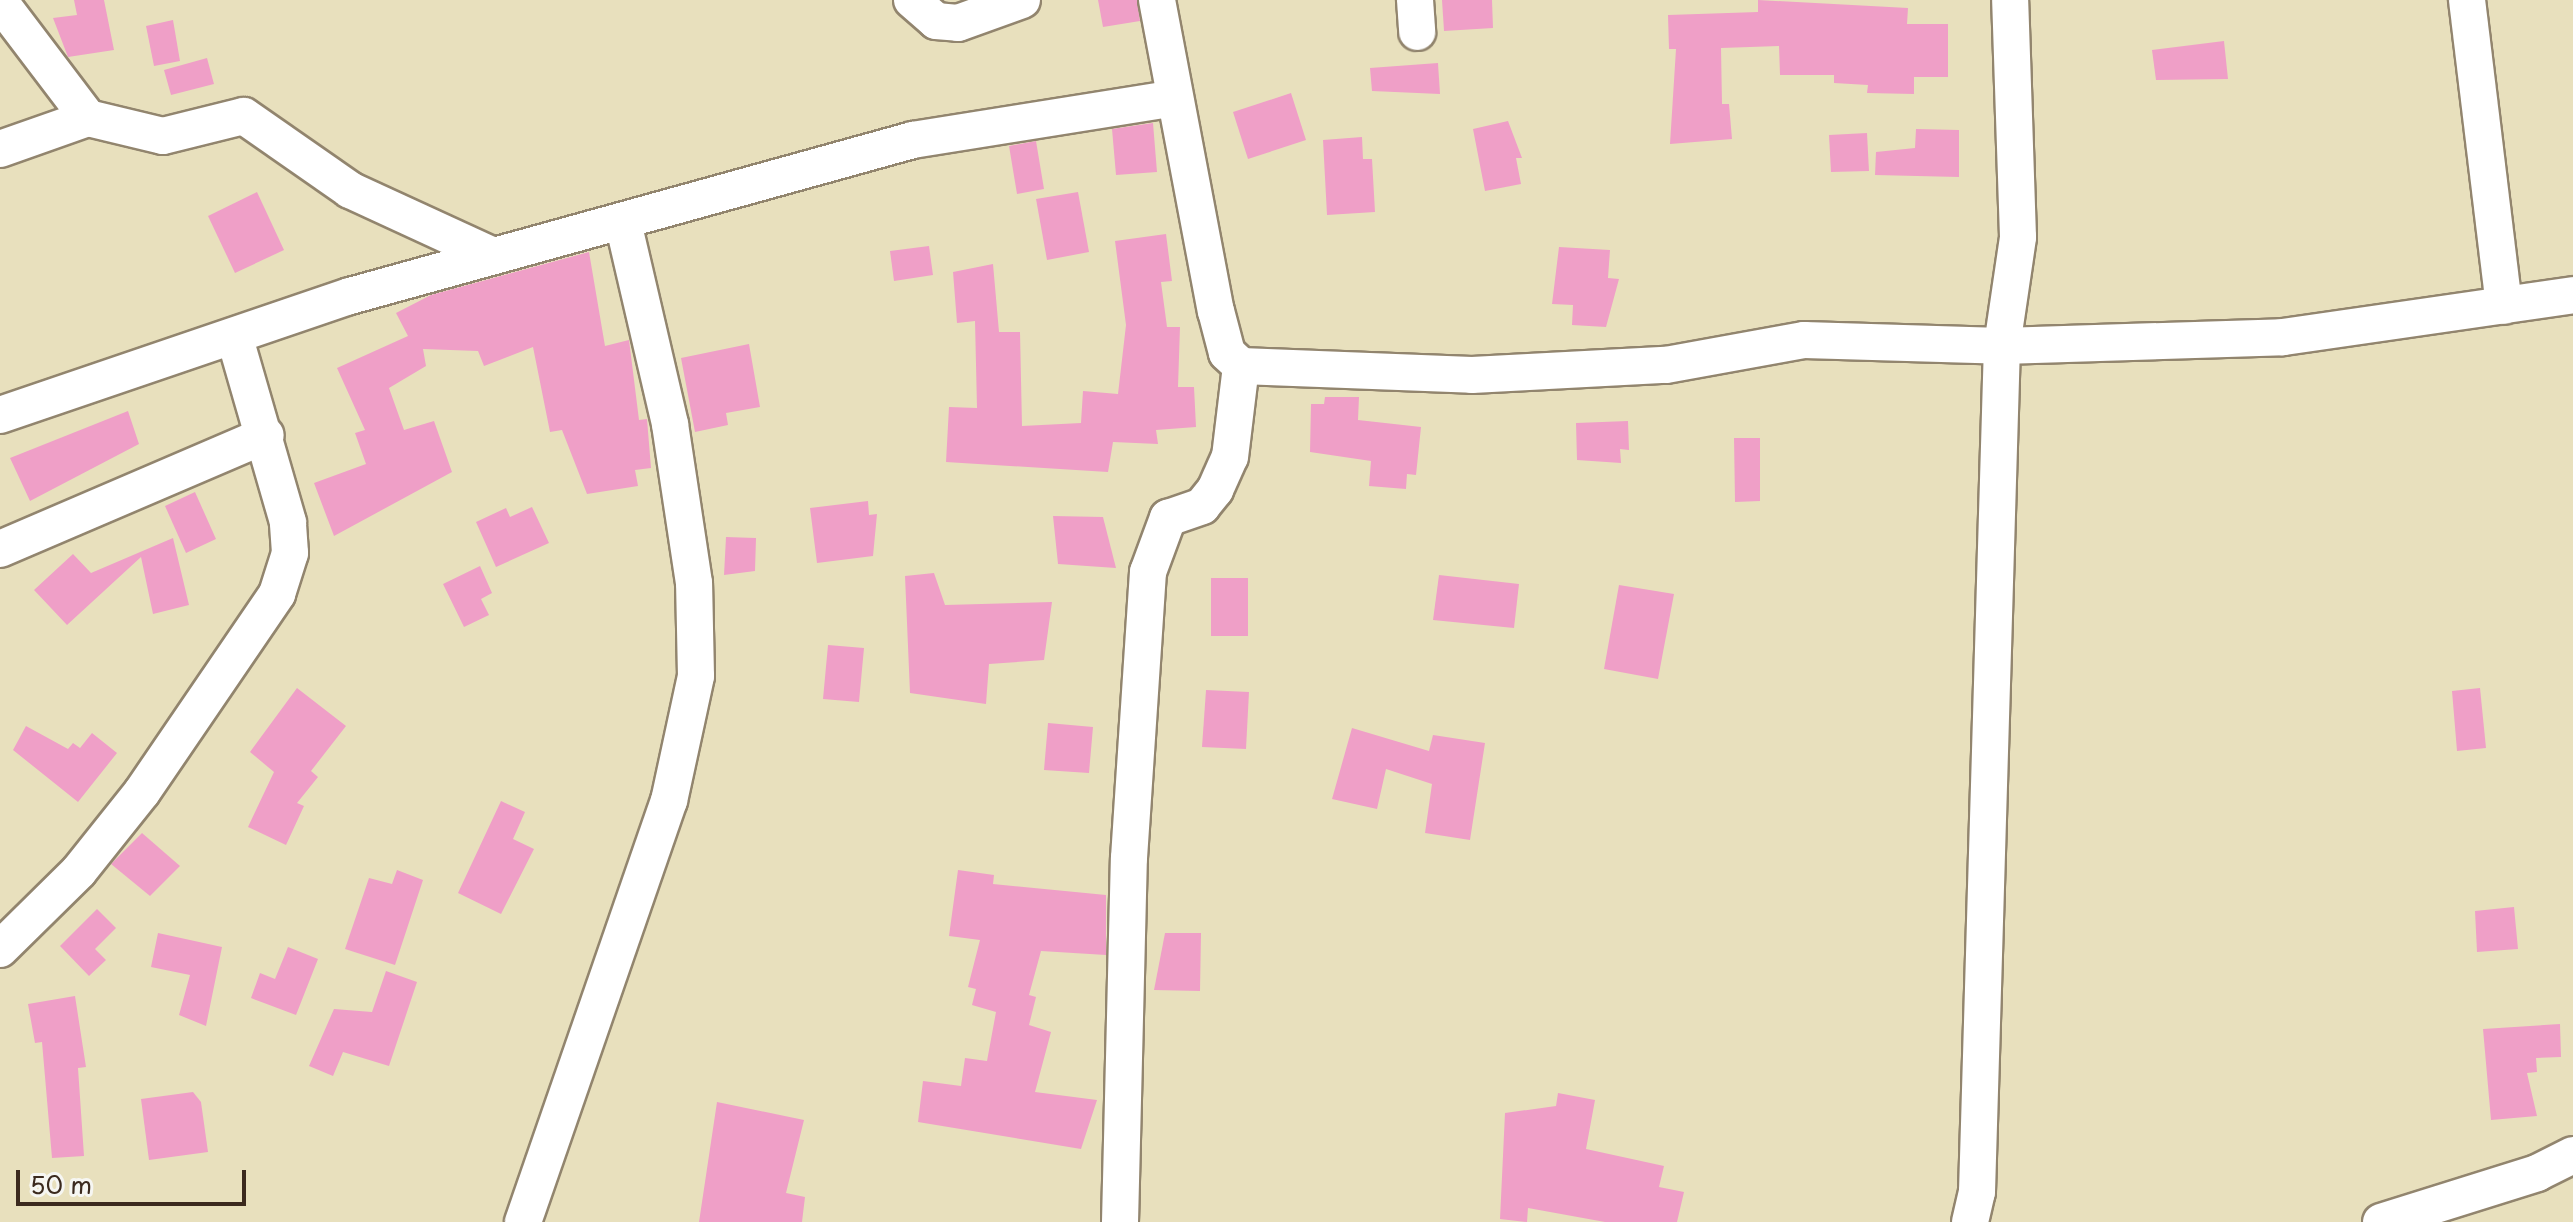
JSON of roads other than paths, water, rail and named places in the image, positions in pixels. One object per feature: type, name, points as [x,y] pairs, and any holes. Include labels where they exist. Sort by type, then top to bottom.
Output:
[{"type":"street","points":[[912,0],[936,21],[958,23],[1022,0]]},
{"type":"street","points":[[1157,0],[1216,311],[1227,353],[1241,366],[1472,375],[1666,365],[1804,340],[2002,346],[2283,337],[2573,295]]},
{"type":"street","points":[[1970,1222],[1977,1192],[2002,346],[2018,237],[2010,0]]},
{"type":"street","points":[[2467,0],[2504,306]]},
{"type":"street","points":[[0,2],[88,118]]},
{"type":"street","points":[[0,415],[491,255],[623,222],[913,140],[1174,98]]},
{"type":"street","points":[[0,149],[88,118],[163,136],[244,116],[350,190],[491,255]]},
{"type":"street","points":[[523,1222],[669,801],[696,676],[694,583],[670,424],[623,222]]},
{"type":"street","points":[[0,949],[79,871],[142,792],[277,594],[290,553],[266,435],[235,338]]},
{"type":"street","points":[[1120,1222],[1129,858],[1148,572],[1168,518],[1202,506],[1220,479],[1241,366]]},
{"type":"street","points":[[0,549],[266,435]]},
{"type":"street","points":[[2381,1222],[2537,1173],[2573,1155]]}]
